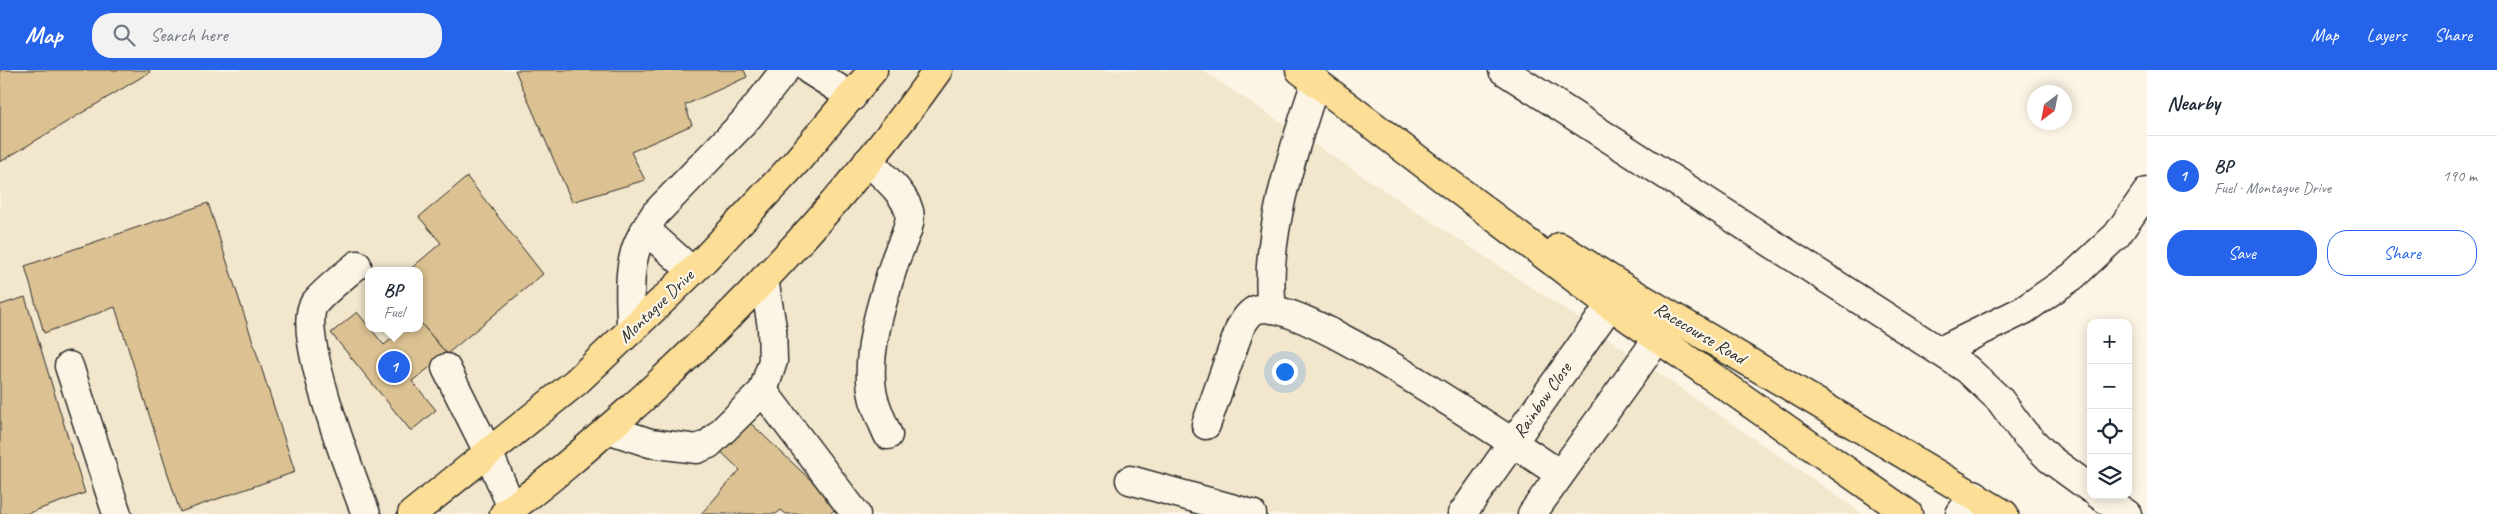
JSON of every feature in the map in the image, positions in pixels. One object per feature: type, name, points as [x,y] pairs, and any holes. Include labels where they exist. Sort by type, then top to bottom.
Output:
[{"type":"main road","name":"Montague Drive","points":[[426,510],[489,454],[576,382],[692,271],[797,161],[873,70]]},
{"type":"main road","points":[[508,511],[608,429],[686,359],[764,279],[868,161],[908,113],[938,70]]},
{"type":"main road","name":"Racecourse Road","points":[[1308,76],[1400,144],[1617,296],[1656,338],[1908,514]]},
{"type":"main road","name":"Racecourse Road","points":[[1617,296],[1674,316],[1967,504],[2004,514]]},
{"type":"lane","points":[[631,330],[631,278],[634,254],[655,214],[745,121],[785,70]]},
{"type":"lane","points":[[809,70],[852,97]]},
{"type":"lane","points":[[1503,70],[1967,369],[2000,400],[2024,433],[2050,459],[2087,486]]},
{"type":"lane","points":[[1272,309],[1269,286],[1275,227],[1308,76]]},
{"type":"lane","points":[[868,161],[903,197],[909,212],[908,225],[895,261],[877,328],[870,363],[874,398],[888,436]]},
{"type":"lane","points":[[1940,350],[2024,310],[2073,276],[2117,235],[2147,192]]},
{"type":"lane","points":[[646,230],[692,271]]},
{"type":"lane","points":[[357,265],[314,305],[311,321],[315,363],[344,456],[366,514]]},
{"type":"lane","points":[[608,429],[650,443],[697,449],[709,444],[764,390],[773,361],[772,327],[764,279]]},
{"type":"lane","name":"Rainbow Close","points":[[1462,514],[1617,296]]},
{"type":"lane","points":[[1206,425],[1240,328],[1247,317],[1257,309],[1272,309],[1301,317],[1358,346],[1560,474]]},
{"type":"lane","points":[[1532,514],[1656,338],[1674,316]]},
{"type":"lane","points":[[69,366],[117,514]]},
{"type":"lane","points":[[446,368],[489,454],[508,511]]},
{"type":"lane","points":[[764,390],[856,514]]},
{"type":"lane","points":[[1130,480],[1252,514]]},
{"type":"lane","points":[[2105,499],[2127,514]]},
{"type":"shaded area","points":[[0,70],[1202,70],[1587,324],[1863,514],[0,514]]},
{"type":"building","points":[[0,70],[149,70],[150,72],[0,162]]},
{"type":"building","points":[[515,70],[744,70],[747,77],[685,105],[692,125],[631,152],[645,180],[572,202]]},
{"type":"building","points":[[467,177],[543,274],[447,354],[423,326],[423,267],[413,267],[441,243],[419,217]]},
{"type":"building","points":[[208,203],[295,472],[180,512],[115,307],[44,333],[25,266]]},
{"type":"building","points":[[25,297],[85,493],[26,514],[0,514],[0,305]]},
{"type":"building","points":[[357,312],[365,322],[365,332],[373,332],[384,345],[400,332],[423,332],[423,326],[447,354],[412,381],[436,410],[411,431],[331,333]]},
{"type":"building","points":[[743,416],[838,506],[830,514],[786,514],[781,510],[776,514],[701,514],[740,470],[715,446]]},
{"type":"place","name":"BP","points":[[394,367]]}]
